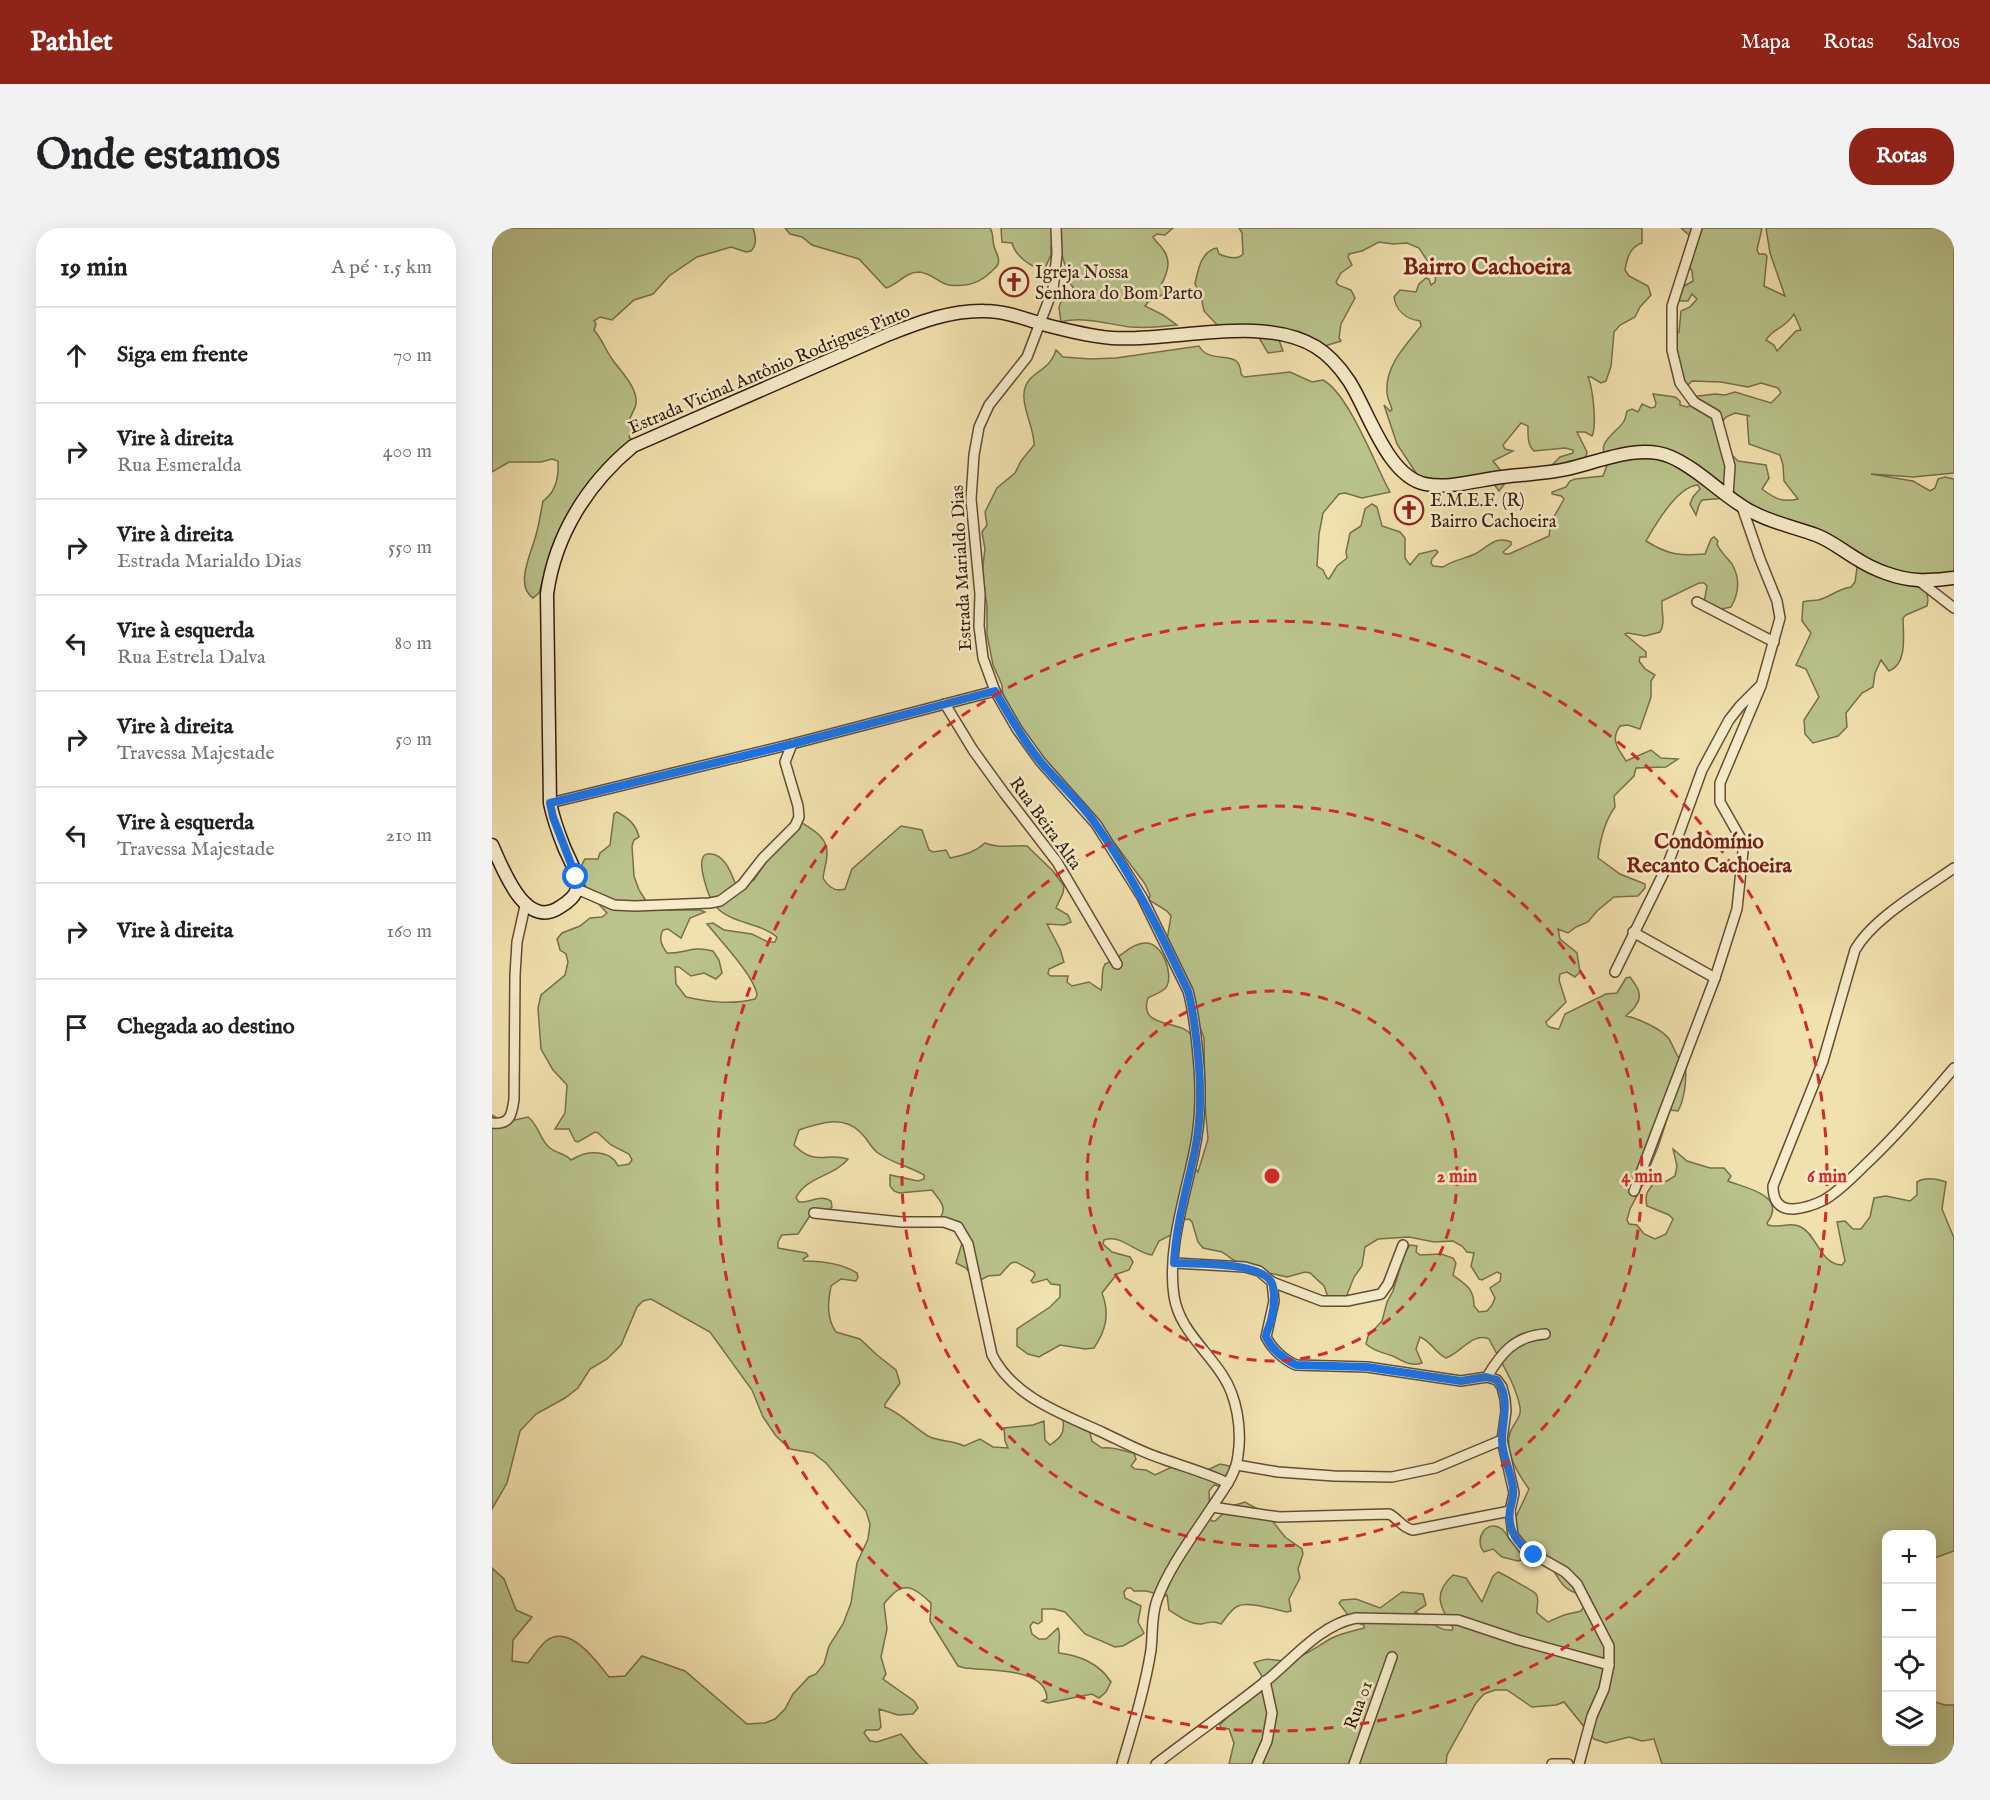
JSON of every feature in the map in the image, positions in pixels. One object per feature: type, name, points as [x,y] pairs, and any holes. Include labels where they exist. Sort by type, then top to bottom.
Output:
[{"type":"street","name":"Estrada Marialdo Dias","points":[[1056,228],[1053,289],[1027,357],[989,405],[979,427],[974,455],[971,499],[980,594],[979,626],[983,658],[995,691],[1017,729],[1040,761],[1096,824],[1137,888],[1181,976],[1193,1007],[1201,1086],[1201,1115],[1176,1234],[1174,1296],[1189,1332],[1224,1376],[1232,1397],[1239,1436],[1237,1465],[1228,1483],[1172,1570],[1157,1600],[1153,1615],[1151,1649],[1134,1724],[1122,1764]]},
{"type":"street","points":[[1697,228],[1672,306],[1672,350],[1680,383],[1694,402],[1716,415],[1730,466],[1728,496]]},
{"type":"street","name":"Estrada Vicinal Antônio Rodrigues Pinto","points":[[577,888],[576,877],[553,817],[550,803],[547,594],[550,570],[570,523],[591,488],[613,463],[633,446],[887,335],[930,319],[963,311],[987,311],[1014,315],[1077,333],[1112,338],[1245,331],[1270,331],[1294,337],[1318,348],[1333,362],[1349,382],[1390,455],[1405,473],[1423,484],[1444,485],[1540,473],[1634,453],[1656,452],[1672,457],[1688,467],[1742,507],[1818,536],[1883,572],[1918,580],[1954,578]]},
{"type":"street","points":[[1634,1191],[1715,978],[1737,909],[1743,851],[1735,826],[1720,802],[1720,783],[1761,686],[1779,618],[1777,601],[1742,507]]},
{"type":"street","points":[[1918,580],[1954,608]]},
{"type":"street","points":[[1697,602],[1774,642]]},
{"type":"street","points":[[1615,972],[1668,864],[1702,770],[1729,720],[1761,686]]},
{"type":"street","points":[[550,803],[792,744],[995,691]]},
{"type":"street","name":"Rua Beira Alta","points":[[945,704],[973,750],[1004,794],[1057,862],[1117,964]]},
{"type":"street","points":[[492,845],[525,906],[542,913],[556,911],[569,902],[577,888],[614,905],[720,901],[742,885],[763,858],[795,826],[799,817],[798,806],[785,762],[792,744]]},
{"type":"street","points":[[1954,868],[1863,935],[1856,950],[1822,1060],[1773,1186],[1773,1197],[1780,1206],[1789,1209],[1806,1208],[1827,1199],[1900,1131],[1954,1068]]},
{"type":"street","points":[[492,1123],[501,1123],[512,1115],[514,975],[517,942],[525,906]]},
{"type":"street","points":[[1633,932],[1715,978]]},
{"type":"street","points":[[814,1213],[890,1221],[944,1222],[958,1227],[968,1244],[992,1355],[1000,1370],[1012,1383],[1027,1395],[1058,1412],[1161,1459],[1206,1473],[1228,1483]]},
{"type":"street","points":[[1174,1263],[1259,1271],[1272,1282],[1322,1302],[1332,1302],[1374,1297],[1381,1294],[1388,1284],[1403,1245]]},
{"type":"street","points":[[1272,1282],[1274,1301],[1266,1337],[1274,1349],[1289,1362],[1296,1365],[1367,1367],[1461,1381],[1486,1377],[1497,1380],[1502,1387],[1506,1411],[1502,1440],[1514,1493],[1510,1511],[1513,1535],[1522,1548],[1565,1572],[1577,1584],[1610,1646],[1610,1665],[1604,1689],[1592,1716],[1579,1764]]},
{"type":"street","points":[[1486,1377],[1514,1342],[1545,1334]]},
{"type":"street","points":[[1237,1465],[1278,1472],[1392,1478],[1435,1468],[1502,1440]]},
{"type":"street","points":[[1212,1507],[1279,1517],[1389,1514],[1395,1516],[1406,1528],[1413,1530],[1510,1511]]},
{"type":"street","points":[[1156,1764],[1341,1621],[1356,1618],[1458,1620],[1518,1640],[1610,1665]]},
{"type":"street","name":"Rua 01","points":[[1354,1764],[1392,1657]]},
{"type":"street","points":[[1257,1764],[1267,1741],[1272,1713],[1265,1681]]},
{"type":"street","points":[[1552,1764],[1568,1764]]},
{"type":"green space","points":[[492,228],[753,228],[755,237],[751,251],[746,252],[731,247],[697,257],[669,276],[653,294],[634,300],[612,320],[600,317],[594,321],[596,324],[594,330],[634,391],[636,404],[630,418],[634,424],[629,437],[632,440],[601,470],[562,528],[550,553],[539,593],[533,598],[525,585],[526,568],[543,501],[551,493],[556,483],[558,461],[552,459],[541,462],[509,462],[492,472]]},
{"type":"green space","points":[[785,228],[990,228],[999,262],[982,279],[967,285],[949,285],[919,272],[910,274],[886,288],[859,259],[812,245],[802,237],[790,234]]},
{"type":"green space","points":[[1001,228],[1173,228],[1165,235],[1157,234],[1153,237],[1167,257],[1167,271],[1161,285],[1166,293],[1148,302],[1145,306],[1177,325],[1130,327],[1087,320],[1061,322],[1059,307],[1061,302],[1077,293],[1070,283],[1073,271],[1065,265],[1060,249],[1051,246],[1051,255],[1045,268],[1035,267],[1020,257],[1012,243],[1002,242]]},
{"type":"green space","points":[[1239,228],[1642,228],[1642,243],[1630,254],[1625,270],[1629,276],[1648,286],[1651,295],[1640,307],[1635,317],[1620,325],[1614,332],[1611,366],[1606,381],[1601,383],[1588,377],[1594,407],[1592,436],[1585,432],[1577,432],[1587,452],[1585,460],[1551,466],[1560,457],[1573,453],[1573,450],[1565,448],[1534,451],[1529,443],[1528,426],[1521,423],[1503,445],[1505,449],[1513,451],[1493,461],[1506,477],[1506,482],[1499,491],[1491,480],[1441,480],[1418,476],[1397,444],[1384,405],[1390,411],[1392,410],[1387,395],[1389,373],[1403,348],[1421,326],[1420,321],[1406,316],[1399,310],[1394,297],[1400,290],[1416,292],[1419,284],[1426,278],[1429,279],[1431,285],[1435,282],[1436,274],[1419,248],[1407,243],[1379,242],[1362,251],[1349,254],[1352,265],[1341,273],[1336,282],[1351,290],[1355,298],[1341,324],[1339,338],[1341,341],[1315,349],[1294,344],[1288,340],[1279,340],[1283,351],[1268,353],[1258,336],[1220,328],[1204,311],[1201,296],[1195,284],[1201,262],[1207,253],[1217,248],[1219,254],[1231,258],[1243,254],[1242,233]]},
{"type":"green space","points":[[1681,228],[1762,228],[1757,250],[1759,254],[1767,256],[1764,286],[1785,296],[1770,253],[1766,228],[1954,228],[1954,473],[1913,477],[1871,474],[1913,481],[1930,491],[1935,488],[1938,479],[1945,477],[1954,479],[1954,579],[1926,587],[1927,606],[1903,618],[1904,640],[1899,662],[1889,671],[1881,660],[1875,673],[1873,687],[1862,693],[1846,713],[1847,727],[1838,736],[1813,743],[1805,734],[1804,720],[1819,697],[1806,669],[1796,665],[1811,633],[1802,621],[1803,602],[1823,599],[1851,587],[1855,582],[1857,568],[1851,556],[1835,552],[1817,538],[1726,498],[1702,500],[1696,515],[1690,504],[1700,489],[1698,485],[1690,487],[1675,499],[1646,541],[1668,552],[1696,555],[1705,554],[1714,537],[1718,541],[1720,550],[1735,569],[1738,586],[1736,596],[1731,607],[1717,610],[1704,603],[1707,586],[1699,583],[1662,601],[1663,621],[1660,632],[1645,636],[1625,634],[1646,652],[1646,657],[1640,657],[1639,661],[1645,669],[1655,675],[1651,681],[1651,697],[1640,729],[1628,725],[1620,726],[1615,740],[1618,748],[1626,761],[1651,750],[1661,758],[1678,759],[1666,767],[1636,768],[1634,776],[1614,796],[1615,807],[1603,831],[1598,858],[1620,874],[1645,884],[1645,888],[1638,896],[1614,897],[1588,922],[1568,933],[1558,929],[1560,939],[1577,953],[1580,972],[1575,977],[1567,972],[1560,974],[1559,980],[1566,1002],[1546,1022],[1549,1027],[1559,1029],[1565,1014],[1606,994],[1617,993],[1626,978],[1630,977],[1638,990],[1639,998],[1635,1007],[1626,1016],[1661,1031],[1685,1063],[1685,1088],[1680,1106],[1678,1111],[1670,1110],[1658,1147],[1627,1220],[1629,1224],[1637,1225],[1644,1234],[1655,1239],[1666,1234],[1673,1219],[1647,1206],[1646,1196],[1655,1182],[1667,1181],[1675,1176],[1677,1166],[1673,1149],[1687,1161],[1710,1168],[1724,1168],[1731,1176],[1728,1181],[1762,1194],[1772,1206],[1768,1225],[1801,1227],[1811,1236],[1829,1260],[1842,1265],[1845,1261],[1837,1222],[1845,1221],[1853,1229],[1861,1229],[1870,1217],[1874,1198],[1886,1196],[1910,1201],[1917,1195],[1917,1182],[1931,1179],[1946,1182],[1942,1209],[1954,1238],[1954,1551],[1936,1558],[1936,1530],[1882,1530],[1882,1746],[1936,1746],[1936,1702],[1954,1705],[1954,1764],[1662,1764],[1654,1739],[1642,1741],[1629,1737],[1606,1743],[1594,1739],[1564,1702],[1532,1707],[1507,1690],[1495,1690],[1484,1694],[1476,1703],[1447,1755],[1446,1764],[1229,1764],[1234,1743],[1229,1729],[1221,1728],[1220,1725],[1263,1678],[1254,1663],[1268,1659],[1291,1660],[1336,1636],[1364,1628],[1364,1625],[1352,1619],[1344,1611],[1339,1603],[1342,1600],[1356,1599],[1380,1608],[1402,1592],[1423,1594],[1426,1605],[1415,1612],[1442,1629],[1452,1630],[1442,1607],[1440,1594],[1446,1582],[1453,1575],[1466,1578],[1482,1602],[1493,1576],[1498,1572],[1536,1594],[1537,1613],[1548,1622],[1581,1611],[1590,1597],[1567,1589],[1548,1560],[1534,1556],[1518,1561],[1502,1557],[1493,1549],[1484,1552],[1481,1547],[1483,1531],[1491,1526],[1502,1529],[1514,1544],[1515,1519],[1529,1489],[1517,1470],[1509,1448],[1510,1433],[1520,1414],[1518,1398],[1489,1339],[1477,1338],[1446,1358],[1420,1337],[1416,1349],[1422,1363],[1414,1364],[1366,1344],[1368,1336],[1382,1321],[1405,1252],[1410,1245],[1417,1246],[1416,1252],[1420,1255],[1441,1254],[1453,1258],[1456,1263],[1453,1275],[1471,1291],[1474,1306],[1479,1312],[1487,1311],[1492,1305],[1495,1298],[1490,1288],[1500,1281],[1501,1274],[1497,1272],[1482,1280],[1479,1279],[1471,1266],[1474,1253],[1467,1252],[1453,1241],[1434,1242],[1409,1237],[1378,1239],[1365,1247],[1362,1266],[1354,1277],[1347,1295],[1342,1299],[1328,1297],[1324,1286],[1310,1273],[1305,1272],[1287,1277],[1259,1271],[1235,1261],[1222,1252],[1203,1248],[1198,1242],[1192,1222],[1189,1219],[1183,1220],[1173,1234],[1159,1241],[1152,1255],[1117,1240],[1104,1240],[1103,1244],[1112,1252],[1130,1257],[1133,1262],[1129,1270],[1117,1274],[1102,1293],[1106,1308],[1106,1322],[1098,1341],[1094,1348],[1085,1349],[1060,1345],[1039,1357],[1028,1354],[1017,1346],[1017,1329],[1050,1307],[1060,1297],[1060,1285],[1051,1284],[1047,1279],[1033,1283],[1031,1281],[1035,1275],[1034,1272],[1016,1262],[1011,1263],[1000,1275],[988,1276],[977,1282],[966,1268],[956,1263],[962,1243],[961,1231],[940,1218],[943,1207],[932,1190],[899,1193],[890,1186],[890,1175],[918,1181],[924,1179],[924,1175],[878,1153],[853,1127],[831,1122],[799,1130],[794,1145],[802,1152],[815,1157],[848,1159],[836,1169],[806,1185],[796,1198],[799,1202],[827,1199],[831,1201],[832,1207],[828,1211],[811,1214],[798,1234],[782,1235],[778,1248],[806,1253],[808,1256],[803,1259],[804,1261],[831,1263],[857,1273],[856,1281],[841,1279],[831,1286],[829,1315],[836,1332],[860,1339],[896,1370],[900,1383],[885,1407],[928,1436],[964,1446],[980,1439],[993,1447],[1008,1448],[1004,1428],[1033,1425],[1044,1421],[1045,1440],[1050,1445],[1061,1435],[1063,1421],[1068,1419],[1089,1429],[1092,1441],[1102,1448],[1114,1448],[1134,1453],[1136,1459],[1131,1466],[1155,1475],[1174,1466],[1201,1473],[1220,1464],[1229,1466],[1233,1475],[1232,1486],[1226,1488],[1214,1485],[1209,1491],[1210,1519],[1215,1521],[1232,1506],[1245,1502],[1267,1514],[1285,1537],[1302,1549],[1303,1554],[1298,1569],[1300,1578],[1289,1599],[1291,1611],[1243,1605],[1233,1609],[1221,1624],[1212,1622],[1198,1624],[1185,1620],[1169,1610],[1167,1595],[1127,1588],[1124,1592],[1125,1598],[1141,1606],[1138,1622],[1144,1633],[1123,1646],[1115,1647],[1085,1634],[1065,1612],[1042,1609],[1042,1621],[1038,1624],[1033,1622],[1030,1626],[1032,1634],[1039,1639],[1046,1639],[1058,1628],[1059,1653],[1074,1656],[1095,1665],[1111,1682],[1106,1692],[1099,1698],[1092,1694],[1048,1703],[1042,1701],[1047,1699],[1044,1689],[1037,1681],[1027,1676],[958,1666],[930,1621],[931,1603],[913,1589],[904,1588],[894,1593],[884,1604],[887,1629],[881,1657],[886,1674],[883,1679],[914,1701],[918,1708],[913,1714],[898,1715],[879,1709],[881,1727],[878,1730],[866,1730],[864,1733],[870,1741],[877,1742],[901,1734],[928,1764],[492,1764],[492,1568],[504,1579],[516,1610],[532,1617],[513,1640],[512,1661],[528,1663],[546,1641],[555,1637],[564,1637],[582,1647],[609,1677],[625,1676],[642,1656],[685,1671],[747,1724],[765,1723],[775,1719],[785,1709],[793,1694],[824,1664],[829,1646],[843,1624],[851,1603],[857,1563],[868,1539],[870,1524],[866,1511],[826,1463],[813,1453],[790,1449],[776,1436],[763,1417],[752,1390],[710,1332],[651,1299],[643,1301],[637,1307],[621,1345],[607,1359],[590,1369],[578,1388],[536,1414],[520,1431],[507,1483],[492,1509],[492,1115],[501,1123],[528,1117],[535,1124],[547,1145],[571,1160],[582,1154],[594,1153],[612,1158],[618,1166],[629,1164],[632,1160],[629,1154],[611,1145],[598,1133],[595,1132],[578,1142],[575,1141],[569,1129],[555,1129],[565,1113],[567,1085],[553,1070],[541,1049],[538,1008],[541,995],[565,975],[568,962],[566,954],[560,950],[557,939],[562,933],[580,926],[590,918],[602,917],[607,913],[587,888],[581,873],[585,859],[598,859],[600,853],[610,845],[614,814],[617,812],[628,819],[638,832],[639,837],[634,840],[632,846],[634,876],[639,890],[650,907],[705,912],[690,918],[681,938],[668,929],[663,930],[662,945],[667,953],[693,949],[713,951],[719,960],[722,973],[716,979],[704,973],[691,976],[679,967],[675,967],[676,984],[686,997],[720,1002],[746,1001],[755,999],[757,995],[744,969],[707,924],[713,923],[724,930],[752,934],[768,942],[775,942],[777,937],[761,928],[729,917],[715,906],[703,875],[702,861],[705,855],[716,855],[720,858],[727,865],[736,885],[743,886],[754,880],[770,856],[799,821],[822,838],[827,848],[823,878],[832,888],[841,890],[845,889],[852,869],[901,826],[922,830],[929,850],[933,852],[946,850],[950,858],[964,855],[985,843],[1001,846],[1027,846],[1053,871],[1064,886],[1056,908],[1068,915],[1071,922],[1064,925],[1047,924],[1064,962],[1049,969],[1048,974],[1068,976],[1067,982],[1072,986],[1089,982],[1101,990],[1105,964],[1130,948],[1147,943],[1153,945],[1162,954],[1168,967],[1169,981],[1166,988],[1148,998],[1146,1008],[1149,1015],[1156,1020],[1181,1028],[1189,1032],[1193,1038],[1196,1052],[1195,1168],[1198,1172],[1208,1139],[1204,1038],[1167,940],[1171,916],[1149,900],[1150,895],[1145,884],[1116,845],[1040,769],[1042,770],[1003,699],[1002,685],[993,665],[987,635],[987,606],[982,573],[985,549],[982,532],[987,525],[985,512],[997,488],[1015,473],[1034,445],[1025,407],[1026,385],[1049,363],[1056,350],[1063,357],[1091,359],[1116,358],[1199,346],[1210,355],[1236,361],[1244,377],[1290,372],[1312,382],[1323,380],[1333,388],[1352,414],[1390,492],[1362,498],[1345,493],[1339,494],[1323,513],[1317,566],[1329,579],[1337,566],[1347,558],[1350,533],[1361,526],[1365,509],[1372,504],[1377,507],[1382,526],[1400,532],[1405,538],[1405,558],[1410,565],[1419,554],[1436,550],[1438,552],[1431,563],[1433,566],[1443,567],[1475,554],[1496,541],[1511,542],[1511,545],[1503,552],[1509,554],[1549,536],[1551,522],[1564,499],[1552,492],[1566,487],[1570,481],[1575,479],[1603,476],[1609,460],[1603,449],[1608,439],[1624,421],[1627,411],[1632,409],[1638,412],[1642,404],[1651,408],[1655,407],[1653,394],[1675,397],[1680,401],[1680,405],[1687,407],[1692,405],[1691,397],[1725,395],[1735,392],[1771,403],[1781,393],[1778,388],[1761,383],[1748,387],[1721,382],[1692,381],[1687,386],[1684,384],[1667,348],[1671,339],[1679,332],[1681,311],[1690,307],[1697,299],[1692,294],[1688,301],[1677,301],[1679,289],[1693,281],[1692,271],[1687,263],[1690,236]],"holes":[[[1794,314],[1801,330],[1796,331],[1777,351],[1774,345],[1766,340]],[[1735,413],[1750,416],[1747,416],[1749,444],[1780,455],[1784,481],[1798,499],[1783,500],[1766,492],[1762,489],[1769,478],[1766,465],[1738,461],[1722,445],[1721,423],[1726,417]]]},
{"type":"place","name":"Igreja Nossa Senhora do Bom Parto","points":[[1014,282]]},
{"type":"place","name":"E.M.E.F. (R) Bairro Cachoeira","points":[[1409,510]]},
{"type":"district","name":"Bairro Cachoeira","points":[[1487,266]]},
{"type":"district","name":"Condomínio Recanto Cachoeira","points":[[1709,853]]},
{"type":"route","points":[[576,877],[553,817],[550,803],[792,744],[995,691],[1017,729],[1040,761],[1096,824],[1142,897],[1188,991],[1193,1007],[1201,1086],[1201,1115],[1176,1234],[1174,1263],[1245,1268],[1259,1271],[1268,1277],[1272,1282],[1274,1301],[1266,1337],[1274,1349],[1296,1365],[1367,1367],[1445,1380],[1461,1381],[1486,1377],[1497,1380],[1502,1387],[1505,1399],[1506,1411],[1502,1440],[1514,1493],[1510,1511],[1513,1535],[1522,1548],[1534,1555]]}]
